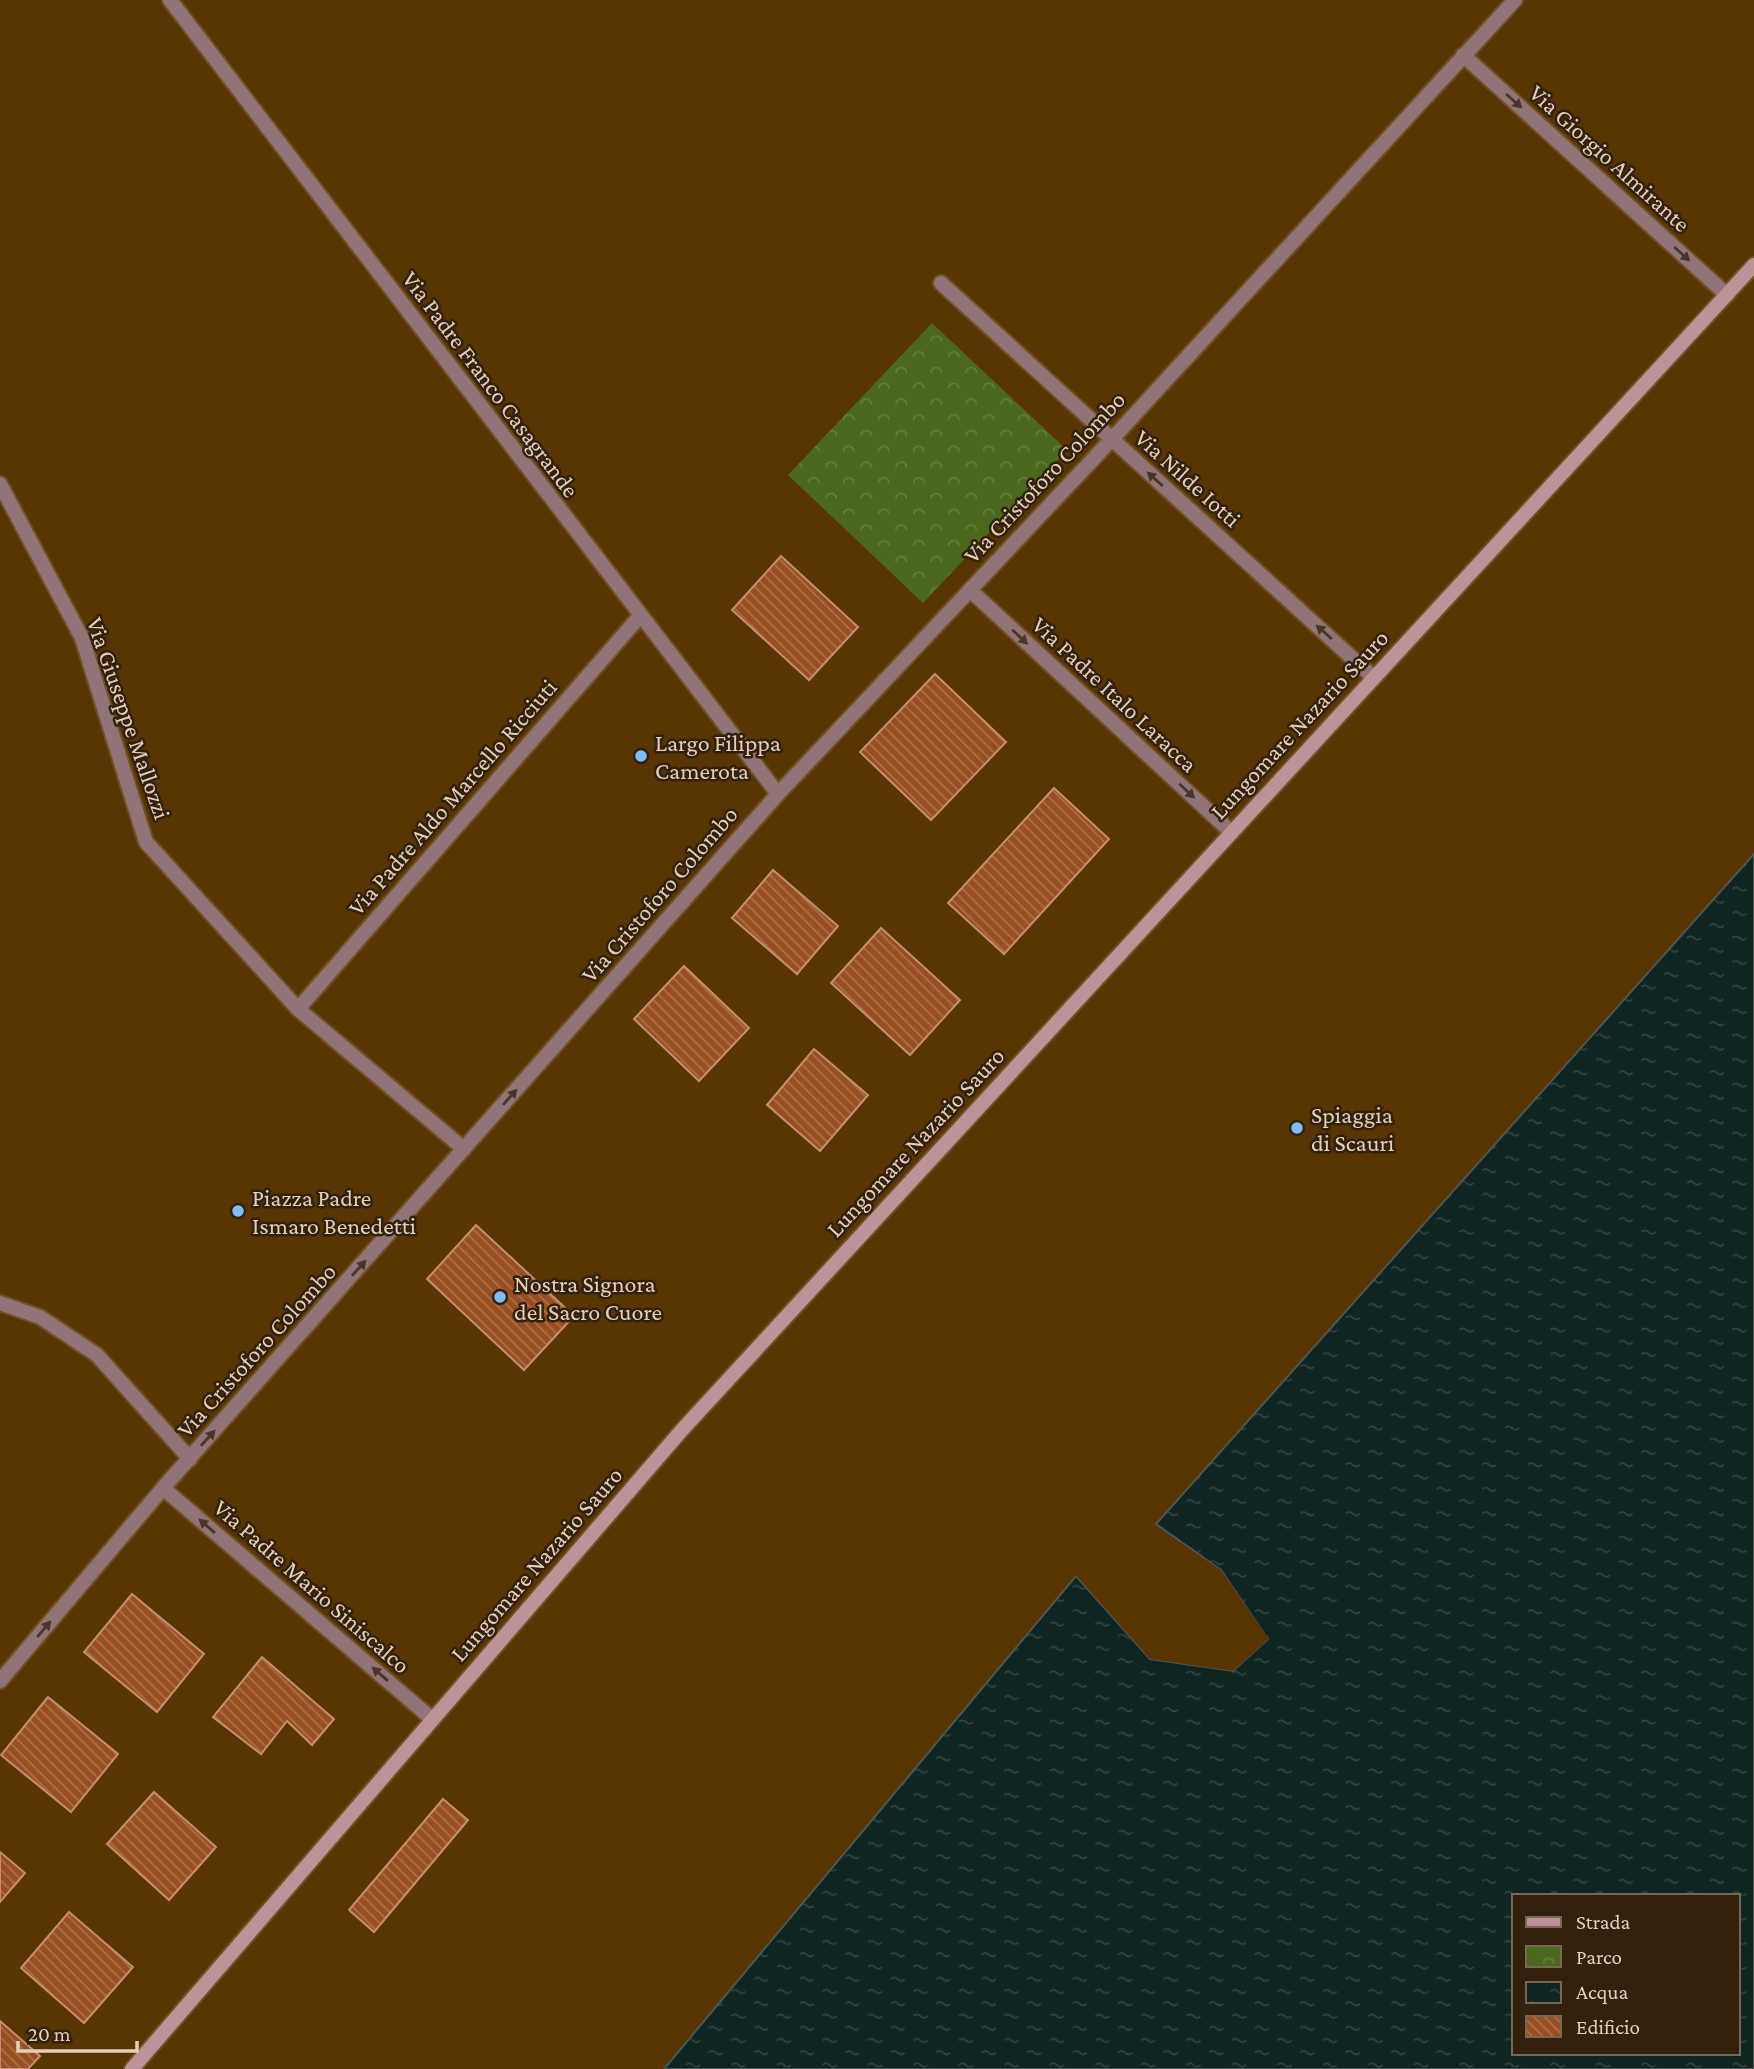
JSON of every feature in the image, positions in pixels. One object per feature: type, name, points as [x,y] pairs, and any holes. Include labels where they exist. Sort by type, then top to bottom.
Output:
[{"type":"street","name":"Via Padre Franco Casagrande","points":[[170,0],[639,616],[778,794]]},
{"type":"street","name":"Via Cristoforo Colombo","points":[[0,1681],[163,1488],[778,794],[1112,439],[1515,0]]},
{"type":"street","name":"Via Giorgio Almirante","points":[[1463,55],[1727,295]]},
{"type":"street","name":"Lungomare Nazario Sauro","points":[[132,2069],[681,1431],[1230,831],[1754,265]]},
{"type":"street","name":"Via Nilde Iotti","points":[[941,283],[1374,678]]},
{"type":"street","name":"Via Giuseppe Mallozzi","points":[[0,484],[82,638],[146,842],[298,1009],[464,1149]]},
{"type":"street","name":"Via Padre Italo Laracca","points":[[970,590],[1230,831]]},
{"type":"street","name":"Via Padre Aldo Marcello Ricciuti","points":[[298,1009],[639,616]]},
{"type":"street","points":[[0,1303],[40,1317],[97,1355],[190,1459]]},
{"type":"street","name":"Via Padre Mario Siniscalco","points":[[163,1488],[432,1719]]},
{"type":"green space","points":[[932,323],[1067,450],[923,603],[788,475]]},
{"type":"water","points":[[1754,854],[1754,2069],[664,2069],[1076,1576],[1150,1659],[1233,1671],[1268,1639],[1221,1570],[1156,1524]]},
{"type":"pier","points":[[1153,1524],[1221,1570],[1269,1639],[1233,1671],[1150,1659],[1074,1573],[1079,1573],[1152,1656],[1232,1668],[1264,1639],[1218,1572]]},
{"type":"building","points":[[781,556],[858,627],[809,680],[732,610]]},
{"type":"building","points":[[935,674],[1006,742],[931,820],[860,752]]},
{"type":"building","points":[[1054,788],[1109,839],[1004,954],[948,903]]},
{"type":"building","points":[[773,870],[838,926],[797,974],[732,918]]},
{"type":"building","points":[[881,928],[960,1000],[910,1055],[831,983]]},
{"type":"building","points":[[684,966],[749,1028],[699,1081],[634,1019]]},
{"type":"building","points":[[814,1049],[868,1095],[820,1151],[767,1105]]},
{"type":"building","name":"Nostra Signora del Sacro Cuore","points":[[476,1225],[574,1316],[524,1370],[427,1279]]},
{"type":"building","points":[[132,1594],[204,1654],[157,1712],[84,1652]]},
{"type":"building","points":[[262,1657],[334,1719],[312,1745],[287,1721],[261,1754],[213,1717]]},
{"type":"building","points":[[48,1697],[118,1754],[71,1812],[1,1755]]},
{"type":"building","points":[[154,1792],[216,1847],[169,1900],[107,1844]]},
{"type":"building","points":[[443,1799],[468,1820],[374,1932],[349,1910]]},
{"type":"building","points":[[0,1852],[25,1873],[0,1902]]},
{"type":"building","points":[[69,1912],[133,1967],[84,2023],[21,1968]]},
{"type":"building","points":[[0,2021],[40,2056],[28,2069],[0,2069]]},
{"type":"place","name":"Largo Filippa Camerota","points":[[641,756]]},
{"type":"place","name":"Spiaggia di Scauri","points":[[1297,1128]]},
{"type":"place","name":"Piazza Padre Ismaro Benedetti","points":[[238,1211]]},
{"type":"place","name":"Nostra Signora del Sacro Cuore","points":[[500,1297]]}]
